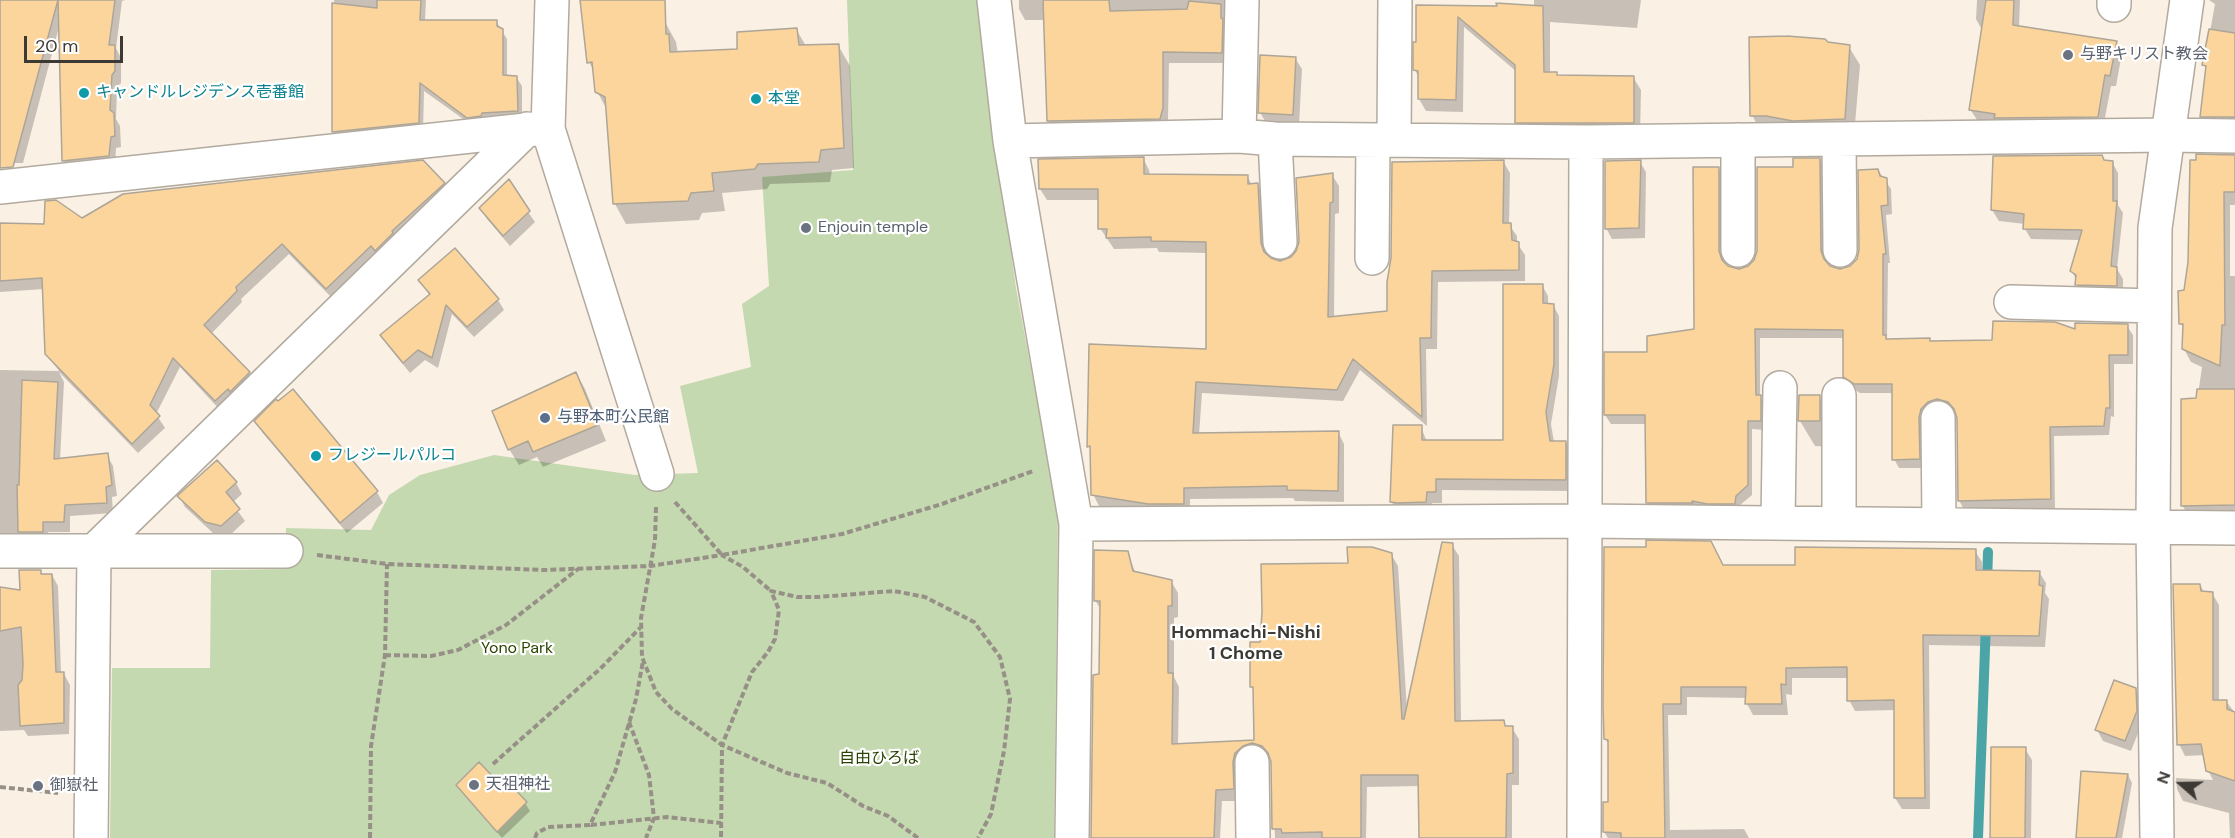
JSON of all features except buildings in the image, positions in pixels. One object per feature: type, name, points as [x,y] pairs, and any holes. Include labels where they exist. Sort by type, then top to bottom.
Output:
[{"type":"street","points":[[552,0],[538,129],[657,479]]},
{"type":"street","points":[[994,0],[1010,141],[1076,524],[1072,838]]},
{"type":"street","points":[[1239,136],[1242,0]]},
{"type":"street","points":[[1372,258],[1395,0]]},
{"type":"street","points":[[2157,838],[2153,526],[2155,228],[2187,0]]},
{"type":"street","points":[[0,188],[538,129]]},
{"type":"street","points":[[91,838],[94,551],[538,129]]},
{"type":"street","points":[[1010,141],[1239,136],[1275,139],[1586,142],[2235,136]]},
{"type":"street","points":[[1275,139],[1280,242]]},
{"type":"street","points":[[1839,139],[1840,250]]},
{"type":"street","points":[[1738,140],[1738,250]]},
{"type":"street","points":[[1584,838],[1586,142]]},
{"type":"street","points":[[2011,302],[2154,306]]},
{"type":"street","points":[[1778,522],[1780,388]]},
{"type":"street","points":[[1839,395],[1839,523]]},
{"type":"street","points":[[1938,418],[1939,524]]},
{"type":"street","points":[[1076,524],[1585,521],[2235,528]]},
{"type":"street","points":[[0,551],[286,551]]},
{"type":"street","points":[[1252,762],[1252,838]]},
{"type":"path","points":[[286,551],[387,564],[544,570],[650,567],[842,534],[942,504],[1026,472],[1066,465]]},
{"type":"path","points":[[657,479],[722,555],[743,567],[771,591],[779,610],[775,639],[752,672],[722,745],[721,838]]},
{"type":"path","points":[[590,825],[598,813],[615,772],[643,660],[640,618],[655,540],[657,479]]},
{"type":"path","points":[[370,838],[371,746],[386,655],[387,564]]},
{"type":"path","points":[[386,655],[431,656],[458,650],[506,625],[579,568]]},
{"type":"path","points":[[771,591],[797,597],[894,591],[925,597],[974,622],[1000,657],[1010,699],[1004,751],[991,814],[978,838]]},
{"type":"path","points":[[493,764],[600,669],[641,627]]},
{"type":"path","points":[[643,660],[656,692],[672,708],[722,745],[787,773],[827,783],[863,806],[888,816],[918,838]]},
{"type":"path","points":[[629,722],[649,776],[654,818],[645,838]]},
{"type":"path","points":[[0,788],[91,796]]},
{"type":"path","points":[[535,838],[537,833],[548,827],[654,818],[668,817],[721,823]]},
{"type":"green space","name":"Yono Park","points":[[847,0],[978,0],[1016,288],[1058,513],[1054,838],[110,838],[112,668],[210,668],[211,570],[286,569],[286,528],[371,530],[389,495],[420,475],[494,455],[635,475],[698,473],[680,386],[751,367],[742,304],[769,286],[762,177],[853,170]]},
{"type":"waterway","points":[[1987,583],[1988,552]]},
{"type":"waterway","points":[[1978,838],[1986,622]]},
{"type":"place","name":"与野キリスト教会","points":[[2068,55]]},
{"type":"place","name":"キャンドルレジデンス壱番館","points":[[84,93]]},
{"type":"place","name":"本堂","points":[[756,99]]},
{"type":"place","name":"Enjouin temple","points":[[806,228]]},
{"type":"place","name":"与野本町公民館","points":[[545,418]]},
{"type":"place","name":"フレジールパルコ","points":[[316,456]]},
{"type":"place","name":"天祖神社","points":[[474,785]]},
{"type":"place","name":"御嶽社","points":[[38,786]]},
{"type":"district","name":"Hommachi-Nishi 1 Chome","points":[[1246,643]]},
{"type":"park label","name":"自由ひろば","points":[[879,759]]}]
